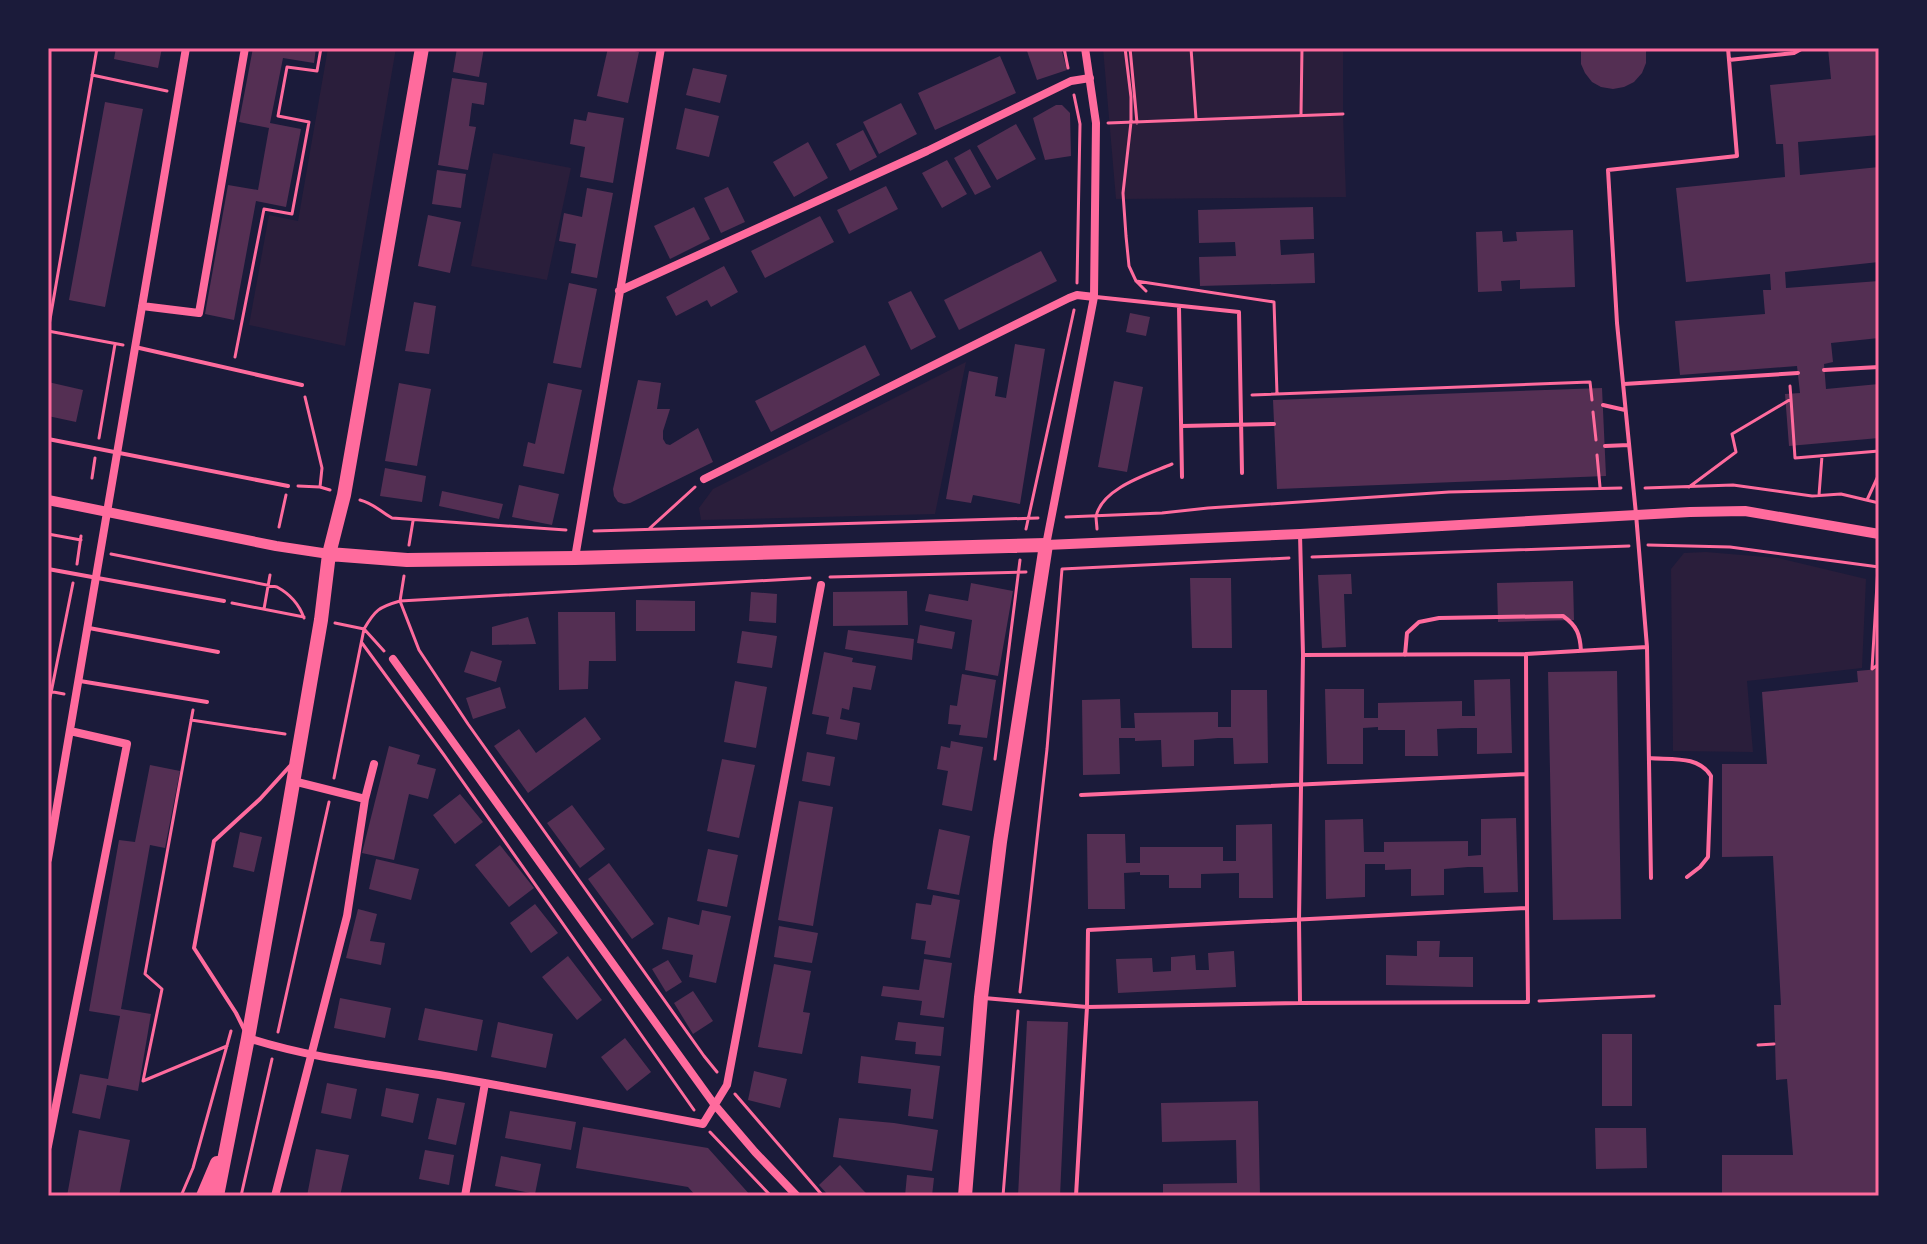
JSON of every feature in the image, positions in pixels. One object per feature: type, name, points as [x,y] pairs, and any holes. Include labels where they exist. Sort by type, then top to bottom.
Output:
[{"type":"main road","points":[[217,1196],[248,1038],[321,620],[329,554],[344,495],[422,48]]},
{"type":"main road","points":[[329,554],[407,560],[575,558],[1046,545],[1000,842],[981,997],[965,1196]]},
{"type":"main road","points":[[203,1196],[226,1141]]},
{"type":"street","points":[[48,859],[186,48]]},
{"type":"street","points":[[142,306],[199,313],[245,48]]},
{"type":"street","points":[[575,558],[661,48]]},
{"type":"street","points":[[1085,48],[1096,123],[1094,297],[1046,545],[1745,511],[1879,534]]},
{"type":"street","points":[[619,291],[927,151],[1071,81],[1090,78]]},
{"type":"street","points":[[704,479],[1069,298],[1077,295],[1094,297]]},
{"type":"street","points":[[48,500],[329,554]]},
{"type":"street","points":[[248,1038],[312,1054],[703,1124],[727,1085],[821,585]]},
{"type":"street","points":[[393,659],[714,1104],[797,1196]]},
{"type":"street","points":[[49,1139],[127,744],[70,731]]},
{"type":"street","points":[[275,1196],[347,916],[365,799],[374,764]]},
{"type":"street","points":[[293,781],[365,799]]},
{"type":"street","points":[[465,1196],[485,1083]]},
{"type":"lane","points":[[1651,878],[1647,647],[1617,323],[1608,170],[1737,156],[1728,48]]},
{"type":"lane","points":[[1729,60],[1794,53],[1803,48]]},
{"type":"lane","points":[[1094,297],[1239,312],[1242,473]]},
{"type":"lane","points":[[1179,307],[1182,477]]},
{"type":"lane","points":[[135,347],[302,385]]},
{"type":"lane","points":[[1824,370],[1879,367]]},
{"type":"lane","points":[[1624,384],[1798,373]]},
{"type":"lane","points":[[1603,405],[1625,410]]},
{"type":"lane","points":[[1182,426],[1274,424]]},
{"type":"lane","points":[[48,439],[288,486]]},
{"type":"lane","points":[[1605,446],[1629,445]]},
{"type":"lane","points":[[1300,534],[1303,655],[1300,1003]]},
{"type":"lane","points":[[48,569],[224,601]]},
{"type":"lane","points":[[1405,655],[1407,633],[1419,622],[1439,618],[1563,616],[1575,625],[1581,651]]},
{"type":"lane","points":[[89,628],[218,652]]},
{"type":"lane","points":[[1303,655],[1526,654],[1647,647]]},
{"type":"lane","points":[[981,997],[1087,1007],[1528,1002],[1526,654]]},
{"type":"lane","points":[[80,681],[207,702]]},
{"type":"lane","points":[[248,1038],[236,1013],[194,948],[214,841],[268,791],[297,758]]},
{"type":"lane","points":[[1649,758],[1696,762],[1706,768],[1711,776],[1708,857],[1687,877]]},
{"type":"lane","points":[[1081,795],[1527,774]]},
{"type":"lane","points":[[1076,1196],[1087,1007],[1088,930],[1527,908]]},
{"type":"path","points":[[97,48],[48,331],[135,347]]},
{"type":"path","points":[[232,369],[264,209],[292,214],[309,122],[278,116],[287,67],[317,71],[321,48]]},
{"type":"path","points":[[1128,48],[1131,122],[1123,193],[1129,266],[1136,281],[1157,303]]},
{"type":"path","points":[[1128,48],[1137,123]]},
{"type":"path","points":[[1191,48],[1196,119]]},
{"type":"path","points":[[1301,114],[1302,48]]},
{"type":"path","points":[[92,75],[179,93]]},
{"type":"path","points":[[1096,123],[1343,114]]},
{"type":"path","points":[[92,478],[115,344]]},
{"type":"path","points":[[1789,373],[1795,458],[1879,451]]},
{"type":"path","points":[[1241,396],[1590,382],[1600,487]]},
{"type":"path","points":[[279,527],[288,486],[320,487],[322,468],[302,385]]},
{"type":"path","points":[[1689,487],[1736,452],[1732,434],[1791,399]]},
{"type":"path","points":[[1819,495],[1822,456]]},
{"type":"path","points":[[1096,517],[1100,506],[1120,487],[1181,460]]},
{"type":"path","points":[[1867,500],[1879,474]]},
{"type":"path","points":[[649,529],[704,479]]},
{"type":"path","points":[[374,504],[392,518],[413,521],[580,531],[1096,517],[1434,493],[1600,487],[1634,489],[1733,485],[1812,496],[1841,494],[1879,503]]},
{"type":"path","points":[[411,533],[413,521]]},
{"type":"path","points":[[48,534],[81,538],[48,708]]},
{"type":"path","points":[[241,1196],[332,790],[364,629],[374,612],[386,605],[400,601],[822,578],[1093,569],[1301,557],[1639,545],[1730,547],[1879,567],[1872,669],[1879,664]]},
{"type":"path","points":[[101,552],[269,585],[286,592],[305,617]]},
{"type":"path","points":[[1003,1196],[1062,569]]},
{"type":"path","points":[[264,609],[270,575]]},
{"type":"path","points":[[402,588],[400,601],[419,650],[468,724],[704,1056],[823,1196]]},
{"type":"path","points":[[224,601],[313,618]]},
{"type":"path","points":[[357,628],[364,629],[393,659]]},
{"type":"path","points":[[362,643],[703,1124],[771,1196]]},
{"type":"path","points":[[194,700],[145,974],[162,989],[143,1081],[227,1046]]},
{"type":"path","points":[[191,720],[285,734]]},
{"type":"path","points":[[1528,1002],[1654,996]]},
{"type":"path","points":[[181,1196],[193,1168],[236,1013]]},
{"type":"path","points":[[1758,1045],[1774,1044]]},
{"type":"shaded area","points":[[328,48],[396,48],[345,346],[249,325],[269,215],[298,221]]},
{"type":"shaded area","points":[[1103,48],[1343,48],[1346,197],[1116,199]]},
{"type":"shaded area","points":[[493,153],[571,168],[547,280],[471,266]]},
{"type":"shaded area","points":[[966,362],[935,514],[701,520],[699,508],[713,489]]},
{"type":"shaded area","points":[[1684,553],[1778,558],[1866,579],[1862,668],[1747,681],[1753,752],[1673,751],[1671,569]]},
{"type":"building","points":[[116,48],[162,48],[158,68],[114,59]]},
{"type":"building","points":[[253,48],[284,51],[285,48],[316,48],[314,63],[283,58],[270,123],[301,129],[286,207],[256,201],[234,320],[205,314],[228,185],[258,190],[269,128],[239,122]]},
{"type":"building","points":[[457,48],[484,48],[479,77],[453,72]]},
{"type":"building","points":[[608,48],[639,52],[628,103],[597,96]]},
{"type":"building","points":[[1026,48],[1061,48],[1067,70],[1037,80]]},
{"type":"building","points":[[1581,48],[1646,48],[1646,63],[1634,82],[1613,89],[1601,87],[1585,73],[1581,64]]},
{"type":"building","points":[[1828,48],[1879,48],[1879,135],[1798,142],[1800,175],[1879,167],[1879,262],[1785,272],[1786,288],[1879,281],[1879,338],[1831,343],[1833,362],[1824,364],[1826,389],[1879,384],[1879,438],[1789,446],[1785,394],[1800,393],[1797,366],[1680,375],[1675,321],[1765,314],[1763,290],[1771,290],[1770,274],[1686,282],[1676,188],[1785,177],[1783,144],[1776,144],[1770,85],[1831,79]]},
{"type":"building","points":[[1000,56],[1016,93],[935,130],[918,93]]},
{"type":"building","points":[[693,68],[727,75],[720,103],[686,95]]},
{"type":"building","points":[[452,78],[487,83],[484,105],[472,103],[469,126],[476,127],[468,170],[438,165]]},
{"type":"building","points":[[105,102],[143,109],[105,307],[69,300]]},
{"type":"building","points":[[901,103],[917,134],[879,154],[863,122]]},
{"type":"building","points":[[1056,105],[1062,105],[1070,113],[1071,156],[1045,160],[1033,118]]},
{"type":"building","points":[[685,108],[719,116],[709,157],[676,149]]},
{"type":"building","points":[[588,112],[624,118],[613,183],[580,177],[585,147],[570,144],[574,119],[586,121]]},
{"type":"building","points":[[1016,124],[1036,159],[997,180],[977,146]]},
{"type":"building","points":[[863,130],[877,157],[850,171],[836,144]]},
{"type":"building","points":[[808,142],[828,178],[794,197],[773,162]]},
{"type":"building","points":[[970,149],[991,187],[975,195],[954,158]]},
{"type":"building","points":[[947,160],[967,194],[942,208],[922,173]]},
{"type":"building","points":[[437,170],[466,174],[461,208],[432,204]]},
{"type":"building","points":[[886,186],[898,209],[849,234],[837,210]]},
{"type":"building","points":[[728,187],[745,222],[721,233],[704,198]]},
{"type":"building","points":[[587,188],[613,193],[597,278],[571,273],[576,244],[559,241],[564,213],[582,217]]},
{"type":"building","points":[[694,207],[710,239],[670,259],[654,226]]},
{"type":"building","points":[[1313,207],[1314,239],[1280,240],[1281,255],[1314,253],[1315,283],[1200,286],[1199,257],[1236,256],[1235,242],[1199,243],[1198,210]]},
{"type":"building","points":[[428,215],[461,222],[450,273],[418,266]]},
{"type":"building","points":[[820,216],[834,242],[765,278],[751,251]]},
{"type":"building","points":[[1573,230],[1575,287],[1520,289],[1520,280],[1501,281],[1502,291],[1478,292],[1476,232],[1502,231],[1503,242],[1517,241],[1516,232]]},
{"type":"building","points":[[1041,251],[1057,281],[959,330],[944,300]]},
{"type":"building","points":[[724,266],[738,292],[711,307],[707,300],[676,316],[666,297]]},
{"type":"building","points":[[569,283],[597,289],[581,368],[553,363]]},
{"type":"building","points":[[911,291],[936,337],[911,350],[888,302]]},
{"type":"building","points":[[414,302],[436,306],[429,354],[405,351]]},
{"type":"building","points":[[1130,313],[1150,317],[1146,336],[1126,332]]},
{"type":"building","points":[[1015,344],[1045,349],[1020,504],[973,495],[971,503],[946,499],[969,371],[998,377],[995,396],[1006,398]]},
{"type":"building","points":[[865,345],[880,375],[771,432],[755,401]]},
{"type":"building","points":[[638,380],[661,383],[657,409],[670,409],[663,431],[666,444],[670,445],[698,428],[713,462],[624,504],[618,502],[613,489]]},
{"type":"building","points":[[1114,381],[1143,387],[1127,472],[1098,467]]},
{"type":"building","points":[[48,382],[83,390],[76,422],[48,416]]},
{"type":"building","points":[[399,383],[431,389],[417,466],[385,461]]},
{"type":"building","points":[[548,383],[582,390],[564,474],[523,466],[528,442],[535,444]]},
{"type":"building","points":[[1602,388],[1606,476],[1277,489],[1273,400]]},
{"type":"building","points":[[385,468],[426,476],[422,502],[380,496]]},
{"type":"building","points":[[519,485],[559,494],[552,525],[512,517]]},
{"type":"building","points":[[442,491],[503,504],[499,519],[439,506]]},
{"type":"building","points":[[1351,574],[1352,594],[1344,594],[1346,647],[1322,648],[1318,575]]},
{"type":"building","points":[[1190,578],[1231,578],[1232,648],[1192,648]]},
{"type":"building","points":[[1573,581],[1574,620],[1498,622],[1497,583]]},
{"type":"building","points":[[971,583],[1013,591],[998,676],[965,670],[972,620],[925,611],[929,594],[968,601]]},
{"type":"building","points":[[907,591],[908,625],[833,626],[833,592]]},
{"type":"building","points":[[751,592],[777,594],[776,623],[749,621]]},
{"type":"building","points":[[636,600],[695,601],[695,631],[636,631]]},
{"type":"building","points":[[558,612],[615,612],[616,661],[589,661],[588,689],[559,690]]},
{"type":"building","points":[[528,617],[536,644],[492,645],[492,627]]},
{"type":"building","points":[[920,625],[955,632],[952,649],[917,643]]},
{"type":"building","points":[[848,630],[914,639],[912,660],[845,649]]},
{"type":"building","points":[[742,631],[777,636],[772,668],[737,663]]},
{"type":"building","points":[[471,651],[502,661],[496,682],[464,672]]},
{"type":"building","points":[[824,652],[876,666],[871,690],[853,687],[849,710],[842,708],[840,719],[860,723],[857,740],[826,734],[829,717],[812,714]]},
{"type":"building","points":[[1879,669],[1879,1196],[1722,1196],[1722,1155],[1793,1155],[1787,1079],[1776,1080],[1774,1005],[1781,1005],[1773,856],[1722,857],[1722,764],[1767,764],[1762,692],[1858,682],[1857,671]]},
{"type":"building","points":[[1617,671],[1621,919],[1553,920],[1548,672]]},
{"type":"building","points":[[962,674],[996,680],[987,738],[959,735],[961,725],[948,724],[950,705],[957,706]]},
{"type":"building","points":[[1510,679],[1512,753],[1477,754],[1477,728],[1462,728],[1437,729],[1438,756],[1405,756],[1405,730],[1378,730],[1378,727],[1363,728],[1363,764],[1327,764],[1325,689],[1364,689],[1364,718],[1378,718],[1378,703],[1462,701],[1462,716],[1475,716],[1474,680]]},
{"type":"building","points":[[735,681],[767,687],[756,748],[724,742]]},
{"type":"building","points":[[500,687],[506,708],[473,719],[466,698]]},
{"type":"building","points":[[1231,690],[1267,690],[1268,763],[1234,764],[1233,738],[1218,738],[1194,740],[1194,766],[1162,767],[1161,740],[1119,738],[1120,774],[1083,775],[1082,700],[1120,699],[1121,728],[1135,728],[1134,713],[1218,712],[1218,727],[1231,727]]},
{"type":"building","points":[[585,717],[601,739],[528,793],[494,746],[519,729],[536,753]]},
{"type":"building","points":[[951,741],[983,747],[972,811],[942,805],[948,771],[937,769],[941,746],[950,748]]},
{"type":"building","points":[[389,746],[420,755],[417,764],[436,769],[428,799],[409,794],[394,860],[362,853]]},
{"type":"building","points":[[807,752],[835,757],[830,786],[802,781]]},
{"type":"building","points":[[722,759],[755,765],[739,838],[707,831]]},
{"type":"building","points":[[150,765],[180,771],[165,848],[150,845],[121,1009],[151,1014],[138,1091],[107,1085],[100,1119],[72,1113],[80,1074],[108,1079],[120,1016],[89,1011],[119,840],[135,842]]},
{"type":"building","points":[[460,794],[483,822],[455,844],[433,815]]},
{"type":"building","points":[[799,801],[833,807],[813,926],[778,920]]},
{"type":"building","points":[[572,805],[605,849],[580,868],[547,823]]},
{"type":"building","points":[[1516,818],[1518,892],[1484,893],[1483,867],[1468,867],[1444,869],[1444,895],[1411,896],[1411,869],[1385,870],[1385,864],[1365,864],[1365,897],[1326,899],[1325,820],[1363,819],[1364,852],[1384,852],[1384,842],[1468,841],[1468,856],[1481,855],[1481,819]]},
{"type":"building","points":[[1272,824],[1273,898],[1239,898],[1239,873],[1201,874],[1201,888],[1169,888],[1169,875],[1140,875],[1140,872],[1124,873],[1125,909],[1088,909],[1087,834],[1125,834],[1126,863],[1140,863],[1140,847],[1223,847],[1223,861],[1236,861],[1236,825]]},
{"type":"building","points":[[939,829],[970,836],[959,895],[927,889]]},
{"type":"building","points":[[240,832],[262,837],[254,872],[233,867]]},
{"type":"building","points":[[500,845],[534,888],[509,907],[475,865]]},
{"type":"building","points":[[708,849],[738,855],[727,907],[697,901]]},
{"type":"building","points":[[376,859],[419,869],[411,900],[369,889]]},
{"type":"building","points":[[609,863],[654,924],[632,939],[588,879]]},
{"type":"building","points":[[933,895],[960,900],[950,958],[924,954],[926,941],[911,939],[916,903],[931,905]]},
{"type":"building","points":[[535,904],[558,933],[531,953],[510,923]]},
{"type":"building","points":[[358,909],[377,914],[370,941],[385,943],[381,965],[346,958]]},
{"type":"building","points":[[702,910],[731,916],[716,983],[689,977],[693,955],[662,949],[668,917],[699,925]]},
{"type":"building","points":[[779,926],[818,933],[812,963],[774,957]]},
{"type":"building","points":[[1417,941],[1440,941],[1439,957],[1473,957],[1473,987],[1386,985],[1386,955],[1417,956]]},
{"type":"building","points":[[1234,951],[1236,987],[1118,993],[1116,959],[1152,958],[1153,972],[1171,971],[1171,957],[1195,955],[1196,970],[1209,970],[1208,953]]},
{"type":"building","points":[[568,956],[602,1000],[577,1020],[542,977]]},
{"type":"building","points":[[924,959],[952,963],[944,1018],[920,1015],[922,1001],[881,996],[883,986],[919,990]]},
{"type":"building","points":[[668,960],[682,982],[666,992],[652,969]]},
{"type":"building","points":[[774,964],[811,971],[803,1012],[810,1013],[802,1054],[758,1047]]},
{"type":"building","points":[[693,991],[713,1021],[693,1034],[674,1003]]},
{"type":"building","points":[[340,998],[391,1008],[385,1038],[334,1028]]},
{"type":"building","points":[[425,1008],[483,1020],[477,1051],[418,1040]]},
{"type":"building","points":[[1027,1021],[1068,1022],[1060,1196],[1018,1196]]},
{"type":"building","points":[[498,1022],[553,1034],[546,1068],[491,1057]]},
{"type":"building","points":[[898,1022],[944,1027],[941,1056],[915,1054],[916,1042],[895,1040]]},
{"type":"building","points":[[1602,1034],[1632,1034],[1632,1106],[1602,1106]]},
{"type":"building","points":[[625,1038],[651,1072],[627,1091],[601,1057]]},
{"type":"building","points":[[861,1056],[940,1066],[933,1119],[908,1116],[911,1089],[858,1083]]},
{"type":"building","points":[[754,1071],[787,1079],[780,1108],[748,1100]]},
{"type":"building","points":[[327,1083],[357,1089],[351,1119],[321,1113]]},
{"type":"building","points":[[386,1088],[419,1094],[413,1123],[381,1116]]},
{"type":"building","points":[[437,1098],[465,1103],[456,1145],[428,1139]]},
{"type":"building","points":[[1258,1101],[1260,1196],[1163,1196],[1163,1184],[1237,1183],[1236,1140],[1162,1142],[1161,1103]]},
{"type":"building","points":[[510,1111],[576,1122],[571,1150],[505,1138]]},
{"type":"building","points":[[839,1118],[938,1130],[932,1171],[833,1157]]},
{"type":"building","points":[[583,1127],[708,1148],[751,1196],[696,1196],[688,1187],[576,1168]]},
{"type":"building","points":[[1595,1128],[1646,1128],[1647,1168],[1596,1169]]},
{"type":"building","points":[[79,1130],[130,1140],[119,1196],[67,1196]]},
{"type":"building","points":[[316,1149],[349,1155],[340,1196],[307,1196]]},
{"type":"building","points":[[425,1150],[454,1155],[449,1185],[419,1179]]},
{"type":"building","points":[[501,1156],[541,1164],[535,1194],[495,1186]]},
{"type":"building","points":[[840,1165],[869,1196],[829,1196],[819,1185]]},
{"type":"building","points":[[907,1175],[934,1178],[932,1196],[905,1196]]}]
